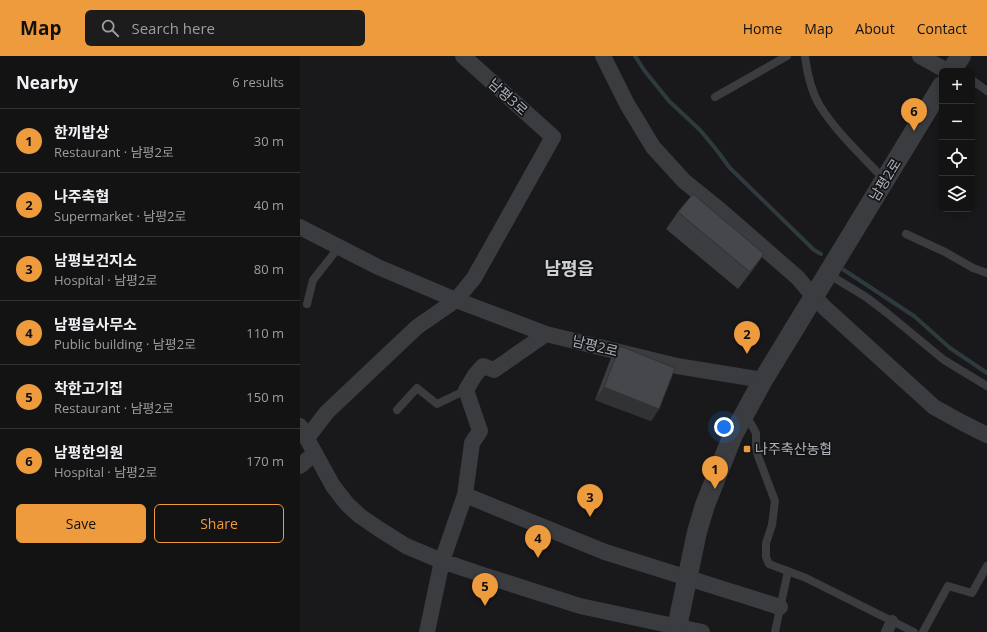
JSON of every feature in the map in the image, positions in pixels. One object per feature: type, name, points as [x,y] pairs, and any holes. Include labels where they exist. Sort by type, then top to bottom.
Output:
[{"type":"street","name":"남평3로","points":[[456,300],[474,278],[553,137],[463,56]]},
{"type":"street","points":[[603,56],[627,104],[653,147],[684,181],[720,210],[798,278],[813,296],[934,407],[987,435]]},
{"type":"street","points":[[920,56],[955,67]]},
{"type":"street","name":"남평2로","points":[[676,629],[698,532],[726,450],[763,380],[939,91]]},
{"type":"street","name":"남평2로","points":[[300,227],[378,267],[456,300],[546,334],[678,366],[763,380]]},
{"type":"street","points":[[456,300],[417,328],[304,432],[314,454],[333,486],[347,504],[360,516],[406,546],[442,561],[580,606],[676,629],[702,632]]},
{"type":"street","points":[[427,632],[442,561],[465,495],[472,443],[480,431],[466,390],[475,375],[483,366],[494,370],[546,334]]},
{"type":"street","points":[[300,466],[314,454]]},
{"type":"street","points":[[465,495],[605,552],[780,607]]},
{"type":"street","points":[[887,632],[892,621]]},
{"type":"lane","points":[[715,97],[787,56]]},
{"type":"lane","points":[[806,56],[813,90],[820,105],[840,132],[885,180]]},
{"type":"lane","points":[[975,82],[987,91]]},
{"type":"lane","points":[[906,234],[945,252],[973,268],[987,273]]},
{"type":"lane","points":[[307,304],[313,280],[339,247]]},
{"type":"lane","points":[[828,273],[866,297],[944,360],[987,386]]},
{"type":"lane","points":[[397,410],[417,388],[437,404],[466,390]]},
{"type":"lane","points":[[745,413],[756,433],[758,456],[775,501],[772,526],[766,543],[766,557],[768,564],[806,578],[914,632]]},
{"type":"lane","points":[[923,632],[948,586],[972,593],[987,566]]},
{"type":"lane","points":[[775,632],[788,571]]},
{"type":"building","points":[[693,194],[764,254],[750,272],[678,212]]},
{"type":"building","points":[[620,346],[675,368],[659,409],[604,387]]},
{"type":"waterway","points":[[635,56],[644,70],[669,101],[700,130],[730,168],[814,250],[821,254]]},
{"type":"waterway","points":[[844,270],[914,316],[950,348],[987,373]]},
{"type":"place","name":"남평한의원","points":[[914,131]]},
{"type":"place","name":"나주축협","points":[[747,354]]},
{"type":"place","name":"나주축산농협","points":[[747,449]]},
{"type":"place","name":"한끼밥상","points":[[715,489]]},
{"type":"place","name":"남평보건지소","points":[[590,517]]},
{"type":"place","name":"남평읍사무소","points":[[538,558]]},
{"type":"place","name":"착한고기집","points":[[485,606]]},
{"type":"district","name":"남평읍","points":[[569,269]]}]
